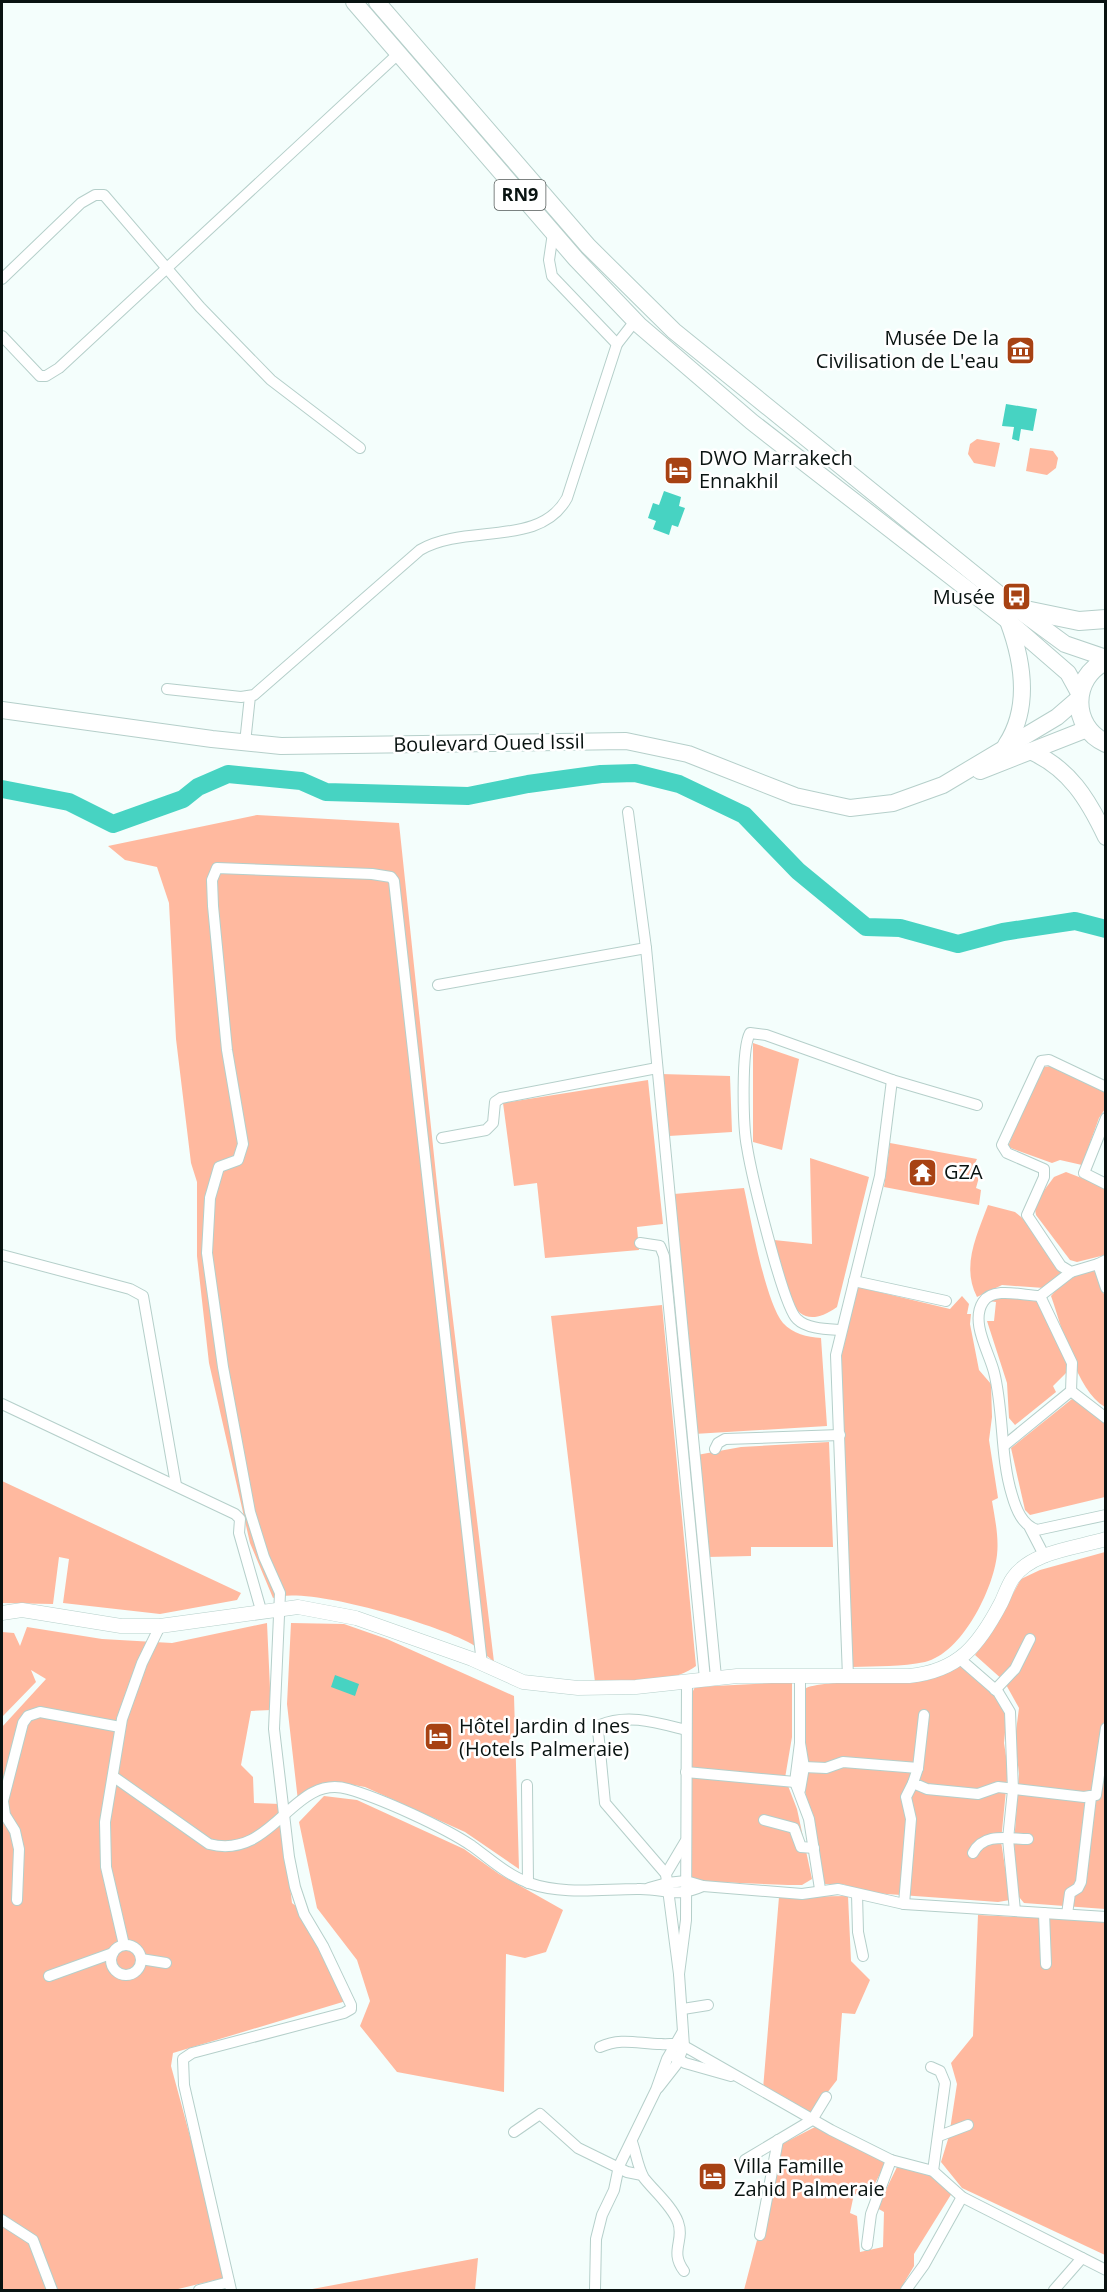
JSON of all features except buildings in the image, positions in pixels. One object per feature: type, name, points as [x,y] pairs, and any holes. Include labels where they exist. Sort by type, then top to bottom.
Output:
[{"type":"highway","points":[[1011,614],[1079,621],[1106,619]]},
{"type":"highway","name":"RN9","points":[[1095,736],[1079,711],[1079,695],[1090,671],[1106,660]]},
{"type":"main road","name":"RN9","points":[[354,2],[553,233],[635,321],[669,353],[752,422],[1011,614],[1065,644],[1106,660]]},
{"type":"main road","name":"RN9","points":[[378,2],[588,246],[674,331],[1011,614],[1068,673],[1079,695]]},
{"type":"main road","points":[[1006,746],[1014,733],[1023,696],[1011,614]]},
{"type":"main road","name":"Boulevard Oued Issil","points":[[2,710],[245,743],[320,747],[570,740],[626,741],[688,754],[795,796],[850,808],[893,803],[920,795],[961,776],[1006,746],[1057,717],[1079,695]]},
{"type":"main road","name":"Boulevard Oued Issil","points":[[961,776],[1030,751],[1095,736]]},
{"type":"main road","points":[[1030,751],[1049,759],[1073,779],[1106,837]]},
{"type":"street","points":[[2,336],[34,372],[46,376],[59,368],[398,54]]},
{"type":"street","points":[[2,279],[81,203],[88,197],[100,194],[109,199],[166,269],[271,380],[360,448]]},
{"type":"street","points":[[553,233],[549,260],[552,276],[616,344]]},
{"type":"street","points":[[167,689],[250,696],[420,550],[451,537],[531,528],[556,514],[567,498],[616,344],[635,321]]},
{"type":"street","points":[[245,743],[250,696]]},
{"type":"street","points":[[1095,736],[1106,754]]},
{"type":"street","points":[[628,812],[646,948],[710,1678]]},
{"type":"street","points":[[199,2290],[230,2286],[184,2085],[183,2059],[192,2053],[344,2013],[351,2009],[348,1997],[299,1900],[284,1814],[274,1729],[280,1593],[264,1557],[250,1512],[223,1367],[207,1253],[210,1198],[216,1174],[219,1167],[238,1160],[243,1144],[227,1050],[213,906],[212,880],[215,870],[222,868],[372,874],[386,875],[394,881],[482,1664]]},
{"type":"street","points":[[438,985],[646,948]]},
{"type":"street","points":[[841,1330],[805,1325],[796,1319],[783,1293],[747,1149],[745,1070],[746,1044],[750,1033],[808,1049],[892,1080],[977,1105]]},
{"type":"street","points":[[1071,1272],[1061,1266],[1027,1215],[1044,1169],[1007,1153],[1002,1145],[1041,1061],[1049,1060],[1106,1087]]},
{"type":"street","points":[[442,1138],[486,1130],[493,1123],[495,1102],[501,1098],[657,1068]]},
{"type":"street","points":[[848,1677],[836,1355],[880,1176],[892,1080]]},
{"type":"street","points":[[1106,1118],[1084,1173],[1106,1184]]},
{"type":"street","points":[[640,1243],[660,1246],[663,1256],[710,1678]]},
{"type":"street","points":[[2,1255],[130,1289],[143,1296],[176,1485]]},
{"type":"street","points":[[1045,1557],[1030,1528],[1019,1514],[1011,1493],[996,1383],[978,1322],[979,1312],[983,1301],[998,1293],[1040,1296],[1071,1272],[1102,1262],[1106,1288]]},
{"type":"street","points":[[854,1281],[946,1301]]},
{"type":"street","points":[[1005,1445],[1071,1391],[1072,1363],[1040,1296]]},
{"type":"street","points":[[1071,1391],[1106,1418]]},
{"type":"street","points":[[2,1404],[235,1514],[240,1519],[239,1533],[261,1610]]},
{"type":"street","points":[[715,1449],[718,1443],[725,1439],[840,1435]]},
{"type":"street","points":[[1030,1528],[1037,1530],[1054,1528],[1106,1515]]},
{"type":"street","points":[[2,1613],[22,1610],[121,1626],[160,1626],[261,1610],[298,1607],[356,1618],[482,1664],[523,1682],[578,1688],[636,1687],[710,1678],[929,1674],[960,1659],[987,1629],[1013,1577],[1045,1557],[1106,1539]]},
{"type":"street","points":[[124,1946],[104,1847],[105,1822],[114,1777],[120,1727],[130,1693],[160,1626]]},
{"type":"street","points":[[995,1690],[1015,1669],[1030,1640]]},
{"type":"street","points":[[960,1659],[995,1690],[1010,1712],[1014,1790],[1008,1839],[1015,1911]]},
{"type":"street","points":[[800,1676],[800,1743],[797,1786],[814,1848],[820,1889]]},
{"type":"street","points":[[679,1974],[686,1920],[687,1681]]},
{"type":"street","points":[[17,1900],[20,1881],[19,1849],[15,1831],[3,1807],[16,1742],[23,1723],[28,1716],[40,1712],[120,1727]]},
{"type":"street","points":[[904,1904],[911,1819],[906,1797],[918,1768],[924,1715]]},
{"type":"street","points":[[686,1730],[636,1720],[605,1722],[598,1730],[604,1803],[668,1883],[686,1893]]},
{"type":"street","points":[[913,1782],[927,1789],[978,1794],[992,1787],[1090,1797],[1096,1795],[1098,1788],[1105,1728]]},
{"type":"street","points":[[797,1786],[804,1767],[800,1743]]},
{"type":"street","points":[[804,1767],[826,1768],[843,1762],[918,1768]]},
{"type":"street","points":[[686,1772],[797,1786]]},
{"type":"street","points":[[114,1777],[208,1844],[223,1848],[252,1842],[284,1814],[318,1790],[332,1787],[346,1788],[455,1836],[506,1872],[528,1882],[555,1889],[648,1888],[686,1881],[703,1886],[802,1894],[820,1889],[838,1889],[904,1904],[1106,1917]]},
{"type":"street","points":[[527,1785],[528,1882]]},
{"type":"street","points":[[1067,1914],[1070,1893],[1078,1888],[1081,1882],[1090,1797]]},
{"type":"street","points":[[764,1820],[794,1828],[801,1847],[814,1848]]},
{"type":"street","points":[[973,1853],[976,1847],[991,1838],[1029,1839]]},
{"type":"street","points":[[595,2290],[598,2226],[614,2190],[619,2166],[656,2090],[670,2053],[680,2040],[683,2009],[668,1883],[685,1842]]},
{"type":"street","points":[[686,1893],[703,1886]]},
{"type":"street","points":[[857,1894],[858,1932],[863,1956]]},
{"type":"street","points":[[1044,1912],[1046,1964]]},
{"type":"street","points":[[49,1976],[113,1953],[124,1946],[135,1948],[141,1959]]},
{"type":"street","points":[[113,1953],[112,1966],[123,1975],[135,1971],[141,1959]]},
{"type":"street","points":[[141,1959],[166,1962]]},
{"type":"street","points":[[683,2009],[708,2005]]},
{"type":"street","points":[[670,2053],[680,2040]]},
{"type":"street","points":[[680,2040],[735,2076],[812,2120],[891,2160],[933,2171],[962,2197],[1106,2270]]},
{"type":"street","points":[[600,2047],[626,2041],[670,2053],[720,2075],[735,2076]]},
{"type":"street","points":[[931,2067],[940,2071],[945,2083],[933,2171]]},
{"type":"street","points":[[745,2160],[812,2120],[826,2097]]},
{"type":"street","points":[[514,2132],[540,2114],[578,2148],[619,2166],[627,2172],[642,2175]]},
{"type":"street","points":[[939,2136],[968,2125]]},
{"type":"street","points":[[759,2235],[778,2140]]},
{"type":"street","points":[[632,2142],[642,2175],[680,2225],[676,2254],[677,2262],[684,2271]]},
{"type":"street","points":[[867,2245],[871,2214],[891,2160]]},
{"type":"street","points":[[906,2290],[924,2265],[962,2197]]},
{"type":"street","points":[[2,2220],[33,2240],[38,2247],[52,2290]]},
{"type":"street","points":[[1054,2290],[1082,2258]]},
{"type":"shaded area","points":[[1006,404],[1037,409],[1033,431],[1021,429],[1019,441],[1012,439],[1014,427],[1002,426]]},
{"type":"shaded area","points":[[977,439],[1000,443],[995,467],[974,463],[968,454],[970,444]]},
{"type":"shaded area","points":[[1030,448],[1053,451],[1058,458],[1056,468],[1047,475],[1026,471]]},
{"type":"shaded area","points":[[664,491],[681,497],[679,506],[685,508],[678,527],[672,525],[669,535],[653,529],[656,521],[648,518],[653,503],[659,505]]},
{"type":"shaded area","points":[[257,815],[399,823],[439,1203],[494,1662],[479,1649],[452,1634],[370,1608],[313,1597],[290,1595],[273,1598],[250,1543],[209,1363],[197,1256],[197,1182],[191,1163],[176,1039],[169,903],[157,867],[125,860],[108,846]]},
{"type":"shaded area","points":[[753,1043],[799,1059],[782,1150],[753,1142]]},
{"type":"shaded area","points":[[1052,1066],[1105,1089],[1105,1109],[1099,1118],[1082,1165],[1060,1160],[1052,1163],[1008,1147],[1023,1106],[1043,1067]]},
{"type":"shaded area","points":[[661,1074],[730,1076],[732,1132],[669,1136]]},
{"type":"shaded area","points":[[648,1080],[663,1224],[637,1227],[639,1250],[545,1258],[537,1183],[514,1186],[503,1103]]},
{"type":"shaded area","points":[[890,1143],[977,1159],[974,1165],[981,1170],[976,1188],[981,1190],[979,1205],[884,1187]]},
{"type":"shaded area","points":[[810,1158],[869,1177],[837,1307],[820,1316],[807,1316],[797,1311],[790,1300],[774,1240],[812,1244]]},
{"type":"shaded area","points":[[1066,1172],[1105,1187],[1105,1255],[1077,1262],[1070,1260],[1036,1215],[1034,1204],[1054,1177]]},
{"type":"shaded area","points":[[744,1188],[759,1259],[776,1312],[791,1330],[805,1336],[821,1338],[827,1426],[694,1434],[674,1194]]},
{"type":"shaded area","points":[[988,1205],[1015,1212],[1027,1222],[1064,1270],[1044,1288],[1002,1285],[977,1297],[970,1274],[972,1251]]},
{"type":"shaded area","points":[[1094,1268],[1105,1297],[1105,1407],[1086,1387],[1078,1373],[1051,1296],[1069,1275]]},
{"type":"shaded area","points":[[858,1287],[950,1309],[962,1296],[969,1304],[967,1314],[971,1314],[970,1324],[979,1370],[991,1384],[992,1417],[989,1440],[998,1498],[992,1501],[997,1542],[994,1569],[982,1602],[963,1633],[939,1656],[916,1664],[852,1667],[841,1355]]},
{"type":"shaded area","points":[[998,1293],[1040,1296],[1068,1365],[1066,1373],[1053,1386],[1056,1392],[1015,1425],[1009,1418],[1007,1383],[987,1321],[994,1321],[996,1302],[989,1301]]},
{"type":"shaded area","points":[[662,1305],[696,1666],[674,1677],[661,1680],[595,1682],[551,1316]]},
{"type":"shaded area","points":[[1072,1399],[1086,1403],[1105,1419],[1105,1497],[1030,1515],[1025,1510],[1011,1448]]},
{"type":"shaded area","points":[[829,1442],[833,1547],[751,1547],[751,1556],[707,1557],[697,1455],[741,1447]]},
{"type":"shaded area","points":[[2,1481],[241,1593],[237,1600],[160,1614],[63,1603],[69,1559],[59,1557],[53,1604],[2,1603]]},
{"type":"shaded area","points":[[1105,1552],[1105,1909],[1024,1903],[1019,1897],[1013,1858],[1019,1774],[1015,1739],[1019,1708],[1004,1681],[975,1655],[993,1630],[1021,1579],[1040,1570]]},
{"type":"shaded area","points":[[267,1623],[271,1710],[251,1711],[241,1765],[253,1777],[254,1803],[280,1804],[292,1903],[306,1914],[346,2001],[173,2053],[171,2066],[228,2277],[174,2290],[2,2290],[2,1727],[46,1679],[31,1670],[36,1682],[2,1717],[2,1632],[14,1633],[20,1646],[27,1627],[102,1639],[172,1643]]},
{"type":"shaded area","points":[[291,1623],[344,1624],[387,1639],[514,1696],[519,1869],[465,1832],[365,1787],[337,1782],[314,1786],[298,1801],[287,1704]]},
{"type":"shaded area","points":[[960,1661],[996,1694],[1007,1712],[1004,1743],[1008,1769],[1001,1841],[1010,1900],[998,1902],[873,1893],[842,1884],[824,1884],[805,1791],[803,1690],[824,1684],[928,1680],[941,1675]]},
{"type":"shaded area","points":[[335,1675],[359,1684],[355,1696],[331,1687]]},
{"type":"shaded area","points":[[792,1682],[792,1737],[785,1778],[797,1809],[812,1879],[802,1885],[692,1881],[688,1872],[691,1695],[695,1687]]},
{"type":"shaded area","points":[[324,1796],[357,1800],[464,1849],[499,1874],[563,1910],[546,1952],[525,1958],[506,1954],[504,2092],[397,2072],[360,2026],[370,2001],[357,1960],[317,1908],[299,1822]]},
{"type":"shaded area","points":[[848,1896],[851,1961],[870,1980],[855,2014],[842,2013],[837,2080],[810,2115],[763,2089],[779,1897]]},
{"type":"shaded area","points":[[978,1915],[1105,1921],[1105,2255],[962,2188],[941,2162],[949,2136],[957,2084],[951,2063],[973,2036]]},
{"type":"shaded area","points":[[815,2127],[886,2163],[868,2196],[854,2194],[850,2213],[857,2216],[860,2252],[883,2247],[884,2212],[877,2208],[897,2167],[933,2174],[952,2193],[914,2254],[914,2266],[900,2290],[744,2290],[782,2144]]},
{"type":"shaded area","points":[[478,2258],[475,2290],[307,2290]]},
{"type":"waterway","points":[[2,789],[69,802],[113,824],[183,799],[198,787],[228,774],[301,781],[326,792],[468,796],[528,784],[601,774],[635,773],[679,784],[744,815],[798,871],[866,927],[900,928],[958,944],[1003,932],[1075,921],[1106,929]]},
{"type":"place","name":"Musée De la Civilisation de L'eau","points":[[1020,350]]},
{"type":"place","name":"DWO Marrakech Ennakhil","points":[[678,470]]},
{"type":"place","name":"Musée","points":[[1016,597]]},
{"type":"place","name":"GZA","points":[[923,1172]]},
{"type":"place","name":"Hôtel Jardin d Ines (Hotels Palmeraie)","points":[[438,1737]]},
{"type":"place","name":"Villa Famille Zahid Palmeraie","points":[[713,2177]]}]
